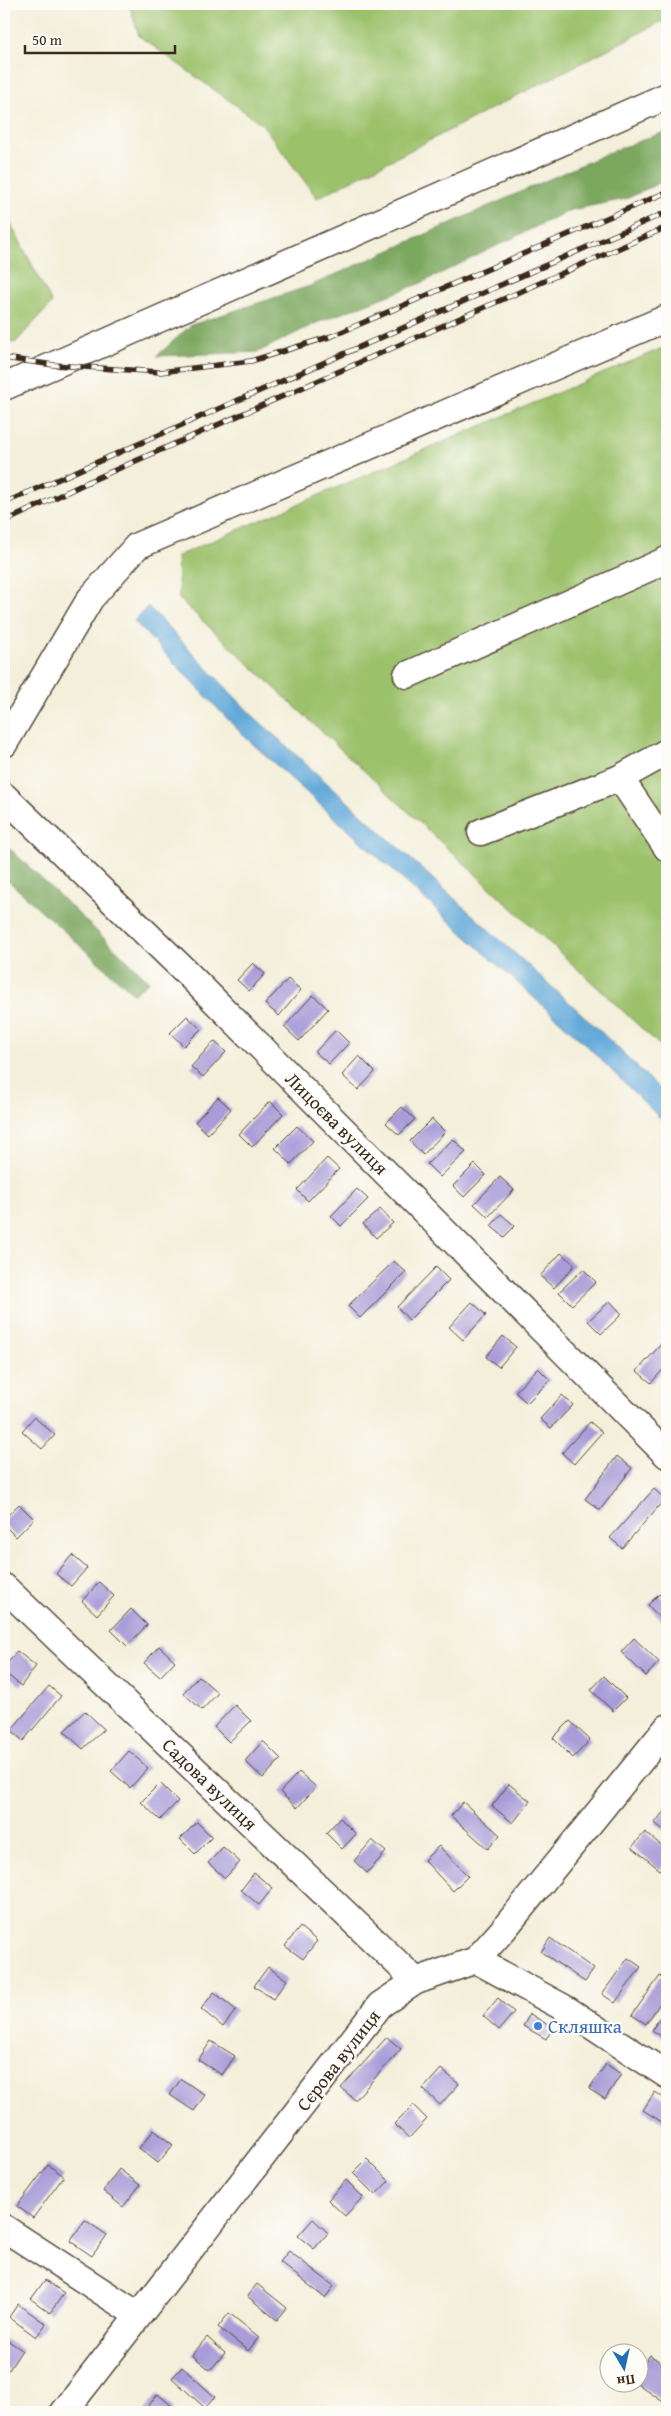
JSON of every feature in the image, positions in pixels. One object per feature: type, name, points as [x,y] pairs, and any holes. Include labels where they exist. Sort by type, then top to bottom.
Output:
[{"type":"street","points":[[4,387],[667,96]]},
{"type":"street","points":[[4,744],[90,599],[137,546],[667,318]]},
{"type":"street","points":[[407,675],[667,560]]},
{"type":"street","points":[[481,832],[620,778],[667,752]]},
{"type":"street","points":[[620,778],[667,848]]},
{"type":"street","name":"Лицоєва вулиця","points":[[4,796],[184,970],[667,1455]]},
{"type":"street","name":"Садова вулиця","points":[[4,1587],[416,1981]]},
{"type":"street","name":"Сєрова вулиця","points":[[64,2412],[380,2005],[416,1981],[476,1960],[503,1930],[667,1728]]},
{"type":"street","points":[[476,1960],[566,2009],[667,2075]]},
{"type":"street","points":[[4,2228],[138,2315]]},
{"type":"green space","points":[[129,4],[667,4],[667,19],[317,198],[262,124],[139,36]]},
{"type":"green space","points":[[667,131],[667,179],[626,199],[570,210],[421,283],[316,323],[258,352],[157,356],[191,325],[310,286],[610,152]]},
{"type":"green space","points":[[4,211],[52,303],[15,343],[4,340]]},
{"type":"green space","points":[[667,346],[667,1052],[179,599],[177,556]]},
{"type":"green space","points":[[4,843],[149,981],[134,994],[4,877]]},
{"type":"water","points":[[148,606],[251,714],[595,1026],[667,1096],[667,1125],[583,1042],[244,736],[134,621]]},
{"type":"building","points":[[253,963],[265,974],[249,991],[237,980]]},
{"type":"building","points":[[288,979],[301,990],[279,1016],[265,1004]]},
{"type":"building","points":[[313,995],[328,1009],[299,1041],[284,1027]]},
{"type":"building","points":[[187,1016],[201,1029],[184,1046],[170,1033]]},
{"type":"building","points":[[336,1030],[349,1043],[329,1064],[315,1052]]},
{"type":"building","points":[[214,1041],[226,1052],[203,1077],[191,1067]]},
{"type":"building","points":[[359,1056],[375,1072],[358,1090],[342,1075]]},
{"type":"building","points":[[218,1097],[231,1109],[208,1134],[195,1122]]},
{"type":"building","points":[[270,1101],[283,1114],[252,1147],[239,1134]]},
{"type":"building","points":[[402,1107],[415,1119],[399,1135],[386,1123]]},
{"type":"building","points":[[432,1119],[445,1132],[423,1155],[410,1141]]},
{"type":"building","points":[[297,1126],[313,1141],[291,1164],[275,1148]]},
{"type":"building","points":[[453,1139],[466,1152],[440,1177],[427,1164]]},
{"type":"building","points":[[327,1158],[339,1169],[308,1201],[297,1190]]},
{"type":"building","points":[[475,1164],[486,1175],[464,1197],[453,1186]]},
{"type":"building","points":[[500,1177],[514,1190],[488,1217],[474,1204]]},
{"type":"building","points":[[357,1189],[368,1199],[341,1226],[331,1216]]},
{"type":"building","points":[[380,1209],[393,1223],[376,1238],[363,1224]]},
{"type":"building","points":[[501,1214],[515,1226],[504,1237],[491,1226]]},
{"type":"building","points":[[561,1253],[575,1265],[554,1288],[540,1276]]},
{"type":"building","points":[[394,1261],[406,1272],[360,1318],[348,1306]]},
{"type":"building","points":[[436,1267],[449,1280],[409,1320],[397,1307]]},
{"type":"building","points":[[583,1269],[596,1282],[572,1305],[559,1292]]},
{"type":"building","points":[[610,1301],[622,1314],[601,1334],[588,1321]]},
{"type":"building","points":[[472,1302],[486,1315],[463,1340],[449,1327]]},
{"type":"building","points":[[503,1336],[516,1347],[499,1367],[486,1357]]},
{"type":"building","points":[[664,1341],[667,1344],[667,1365],[651,1383],[637,1371]]},
{"type":"building","points":[[538,1368],[550,1380],[527,1403],[515,1392]]},
{"type":"building","points":[[562,1395],[573,1405],[551,1428],[540,1419]]},
{"type":"building","points":[[34,1417],[55,1435],[42,1449],[22,1431]]},
{"type":"building","points":[[590,1422],[602,1432],[574,1464],[562,1453]]},
{"type":"building","points":[[617,1456],[632,1468],[600,1510],[585,1499]]},
{"type":"building","points":[[654,1489],[665,1499],[622,1548],[610,1538]]},
{"type":"building","points":[[19,1504],[34,1519],[16,1537],[4,1525],[4,1519]]},
{"type":"building","points":[[72,1555],[87,1568],[71,1586],[56,1574]]},
{"type":"building","points":[[99,1582],[114,1596],[97,1615],[82,1601]]},
{"type":"building","points":[[659,1594],[667,1602],[667,1626],[648,1605]]},
{"type":"building","points":[[131,1609],[147,1625],[127,1646],[111,1630]]},
{"type":"building","points":[[634,1638],[659,1662],[646,1676],[621,1652]]},
{"type":"building","points":[[159,1646],[175,1661],[160,1677],[144,1663]]},
{"type":"building","points":[[17,1651],[36,1666],[21,1686],[4,1672],[4,1668]]},
{"type":"building","points":[[199,1676],[218,1693],[202,1710],[183,1693]]},
{"type":"building","points":[[604,1676],[626,1698],[613,1711],[591,1690]]},
{"type":"building","points":[[49,1686],[61,1696],[23,1741],[11,1730]]},
{"type":"building","points":[[235,1705],[251,1721],[229,1742],[214,1727]]},
{"type":"building","points":[[85,1711],[104,1729],[83,1749],[64,1731]]},
{"type":"building","points":[[570,1721],[590,1740],[573,1758],[553,1738]]},
{"type":"building","points":[[263,1741],[281,1759],[263,1778],[245,1761]]},
{"type":"building","points":[[129,1751],[148,1768],[130,1788],[111,1771]]},
{"type":"building","points":[[299,1772],[316,1787],[297,1808],[280,1792]]},
{"type":"building","points":[[160,1783],[178,1801],[160,1820],[141,1802]]},
{"type":"building","points":[[509,1784],[530,1801],[513,1823],[492,1806]]},
{"type":"building","points":[[463,1802],[500,1835],[488,1849],[451,1816]]},
{"type":"building","points":[[667,1807],[667,1833],[655,1823]]},
{"type":"building","points":[[340,1818],[356,1834],[342,1849],[326,1833]]},
{"type":"building","points":[[197,1822],[212,1837],[195,1854],[180,1839]]},
{"type":"building","points":[[645,1832],[667,1850],[667,1860],[660,1870],[632,1847]]},
{"type":"building","points":[[372,1840],[386,1852],[367,1873],[354,1861]]},
{"type":"building","points":[[439,1846],[468,1876],[453,1891],[424,1860]]},
{"type":"building","points":[[223,1847],[240,1862],[225,1878],[208,1863]]},
{"type":"building","points":[[254,1873],[273,1888],[259,1905],[241,1890]]},
{"type":"building","points":[[300,1927],[317,1941],[303,1959],[285,1946]]},
{"type":"building","points":[[550,1938],[594,1969],[585,1982],[541,1952]]},
{"type":"building","points":[[628,1958],[641,1967],[615,2003],[602,1994]]},
{"type":"building","points":[[268,1967],[287,1980],[273,1999],[254,1986]]},
{"type":"building","points":[[660,1976],[667,1981],[667,1993],[646,2024],[632,2015]]},
{"type":"building","points":[[214,1992],[236,2010],[223,2027],[201,2009]]},
{"type":"building","points":[[498,1998],[514,2012],[499,2030],[483,2016]]},
{"type":"building","points":[[667,2006],[667,2040],[652,2030]]},
{"type":"building","points":[[530,2014],[553,2028],[546,2039],[523,2026]]},
{"type":"building","points":[[387,2037],[401,2049],[355,2100],[341,2088]]},
{"type":"building","points":[[211,2041],[235,2056],[222,2075],[198,2060]]},
{"type":"building","points":[[606,2064],[621,2074],[605,2099],[589,2089]]},
{"type":"building","points":[[441,2069],[459,2084],[440,2105],[423,2089]]},
{"type":"building","points":[[181,2079],[205,2095],[194,2111],[170,2095]]},
{"type":"building","points":[[655,2092],[667,2100],[665,2124],[643,2110]]},
{"type":"building","points":[[413,2105],[427,2119],[409,2138],[394,2124]]},
{"type":"building","points":[[154,2130],[173,2145],[158,2163],[139,2148]]},
{"type":"building","points":[[367,2159],[389,2181],[375,2195],[353,2173]]},
{"type":"building","points":[[48,2165],[64,2176],[33,2218],[17,2206]]},
{"type":"building","points":[[119,2169],[140,2185],[123,2207],[103,2191]]},
{"type":"building","points":[[346,2180],[363,2197],[345,2216],[328,2200]]},
{"type":"building","points":[[313,2219],[328,2233],[314,2249],[298,2236]]},
{"type":"building","points":[[85,2220],[107,2235],[92,2256],[70,2241]]},
{"type":"building","points":[[289,2251],[334,2286],[325,2298],[280,2262]]},
{"type":"building","points":[[45,2280],[64,2293],[50,2313],[31,2299]]},
{"type":"building","points":[[257,2284],[287,2308],[277,2320],[247,2296]]},
{"type":"building","points":[[18,2304],[46,2324],[36,2337],[9,2317]]},
{"type":"building","points":[[229,2313],[259,2337],[248,2351],[218,2327]]},
{"type":"building","points":[[207,2337],[225,2353],[210,2370],[192,2355]]},
{"type":"building","points":[[4,2338],[22,2350],[9,2370],[4,2367]]},
{"type":"building","points":[[650,2355],[667,2367],[666,2404],[648,2391],[648,2358]]},
{"type":"building","points":[[182,2367],[215,2397],[205,2408],[172,2378]]},
{"type":"building","points":[[158,2394],[174,2408],[171,2412],[143,2412]]},
{"type":"railway","points":[[4,358],[54,365],[160,372],[251,361],[332,336],[667,192]]},
{"type":"railway","points":[[4,503],[667,212]]},
{"type":"railway","points":[[4,522],[88,482],[667,227]]},
{"type":"place","name":"Скляшка","points":[[538,2026]]}]
